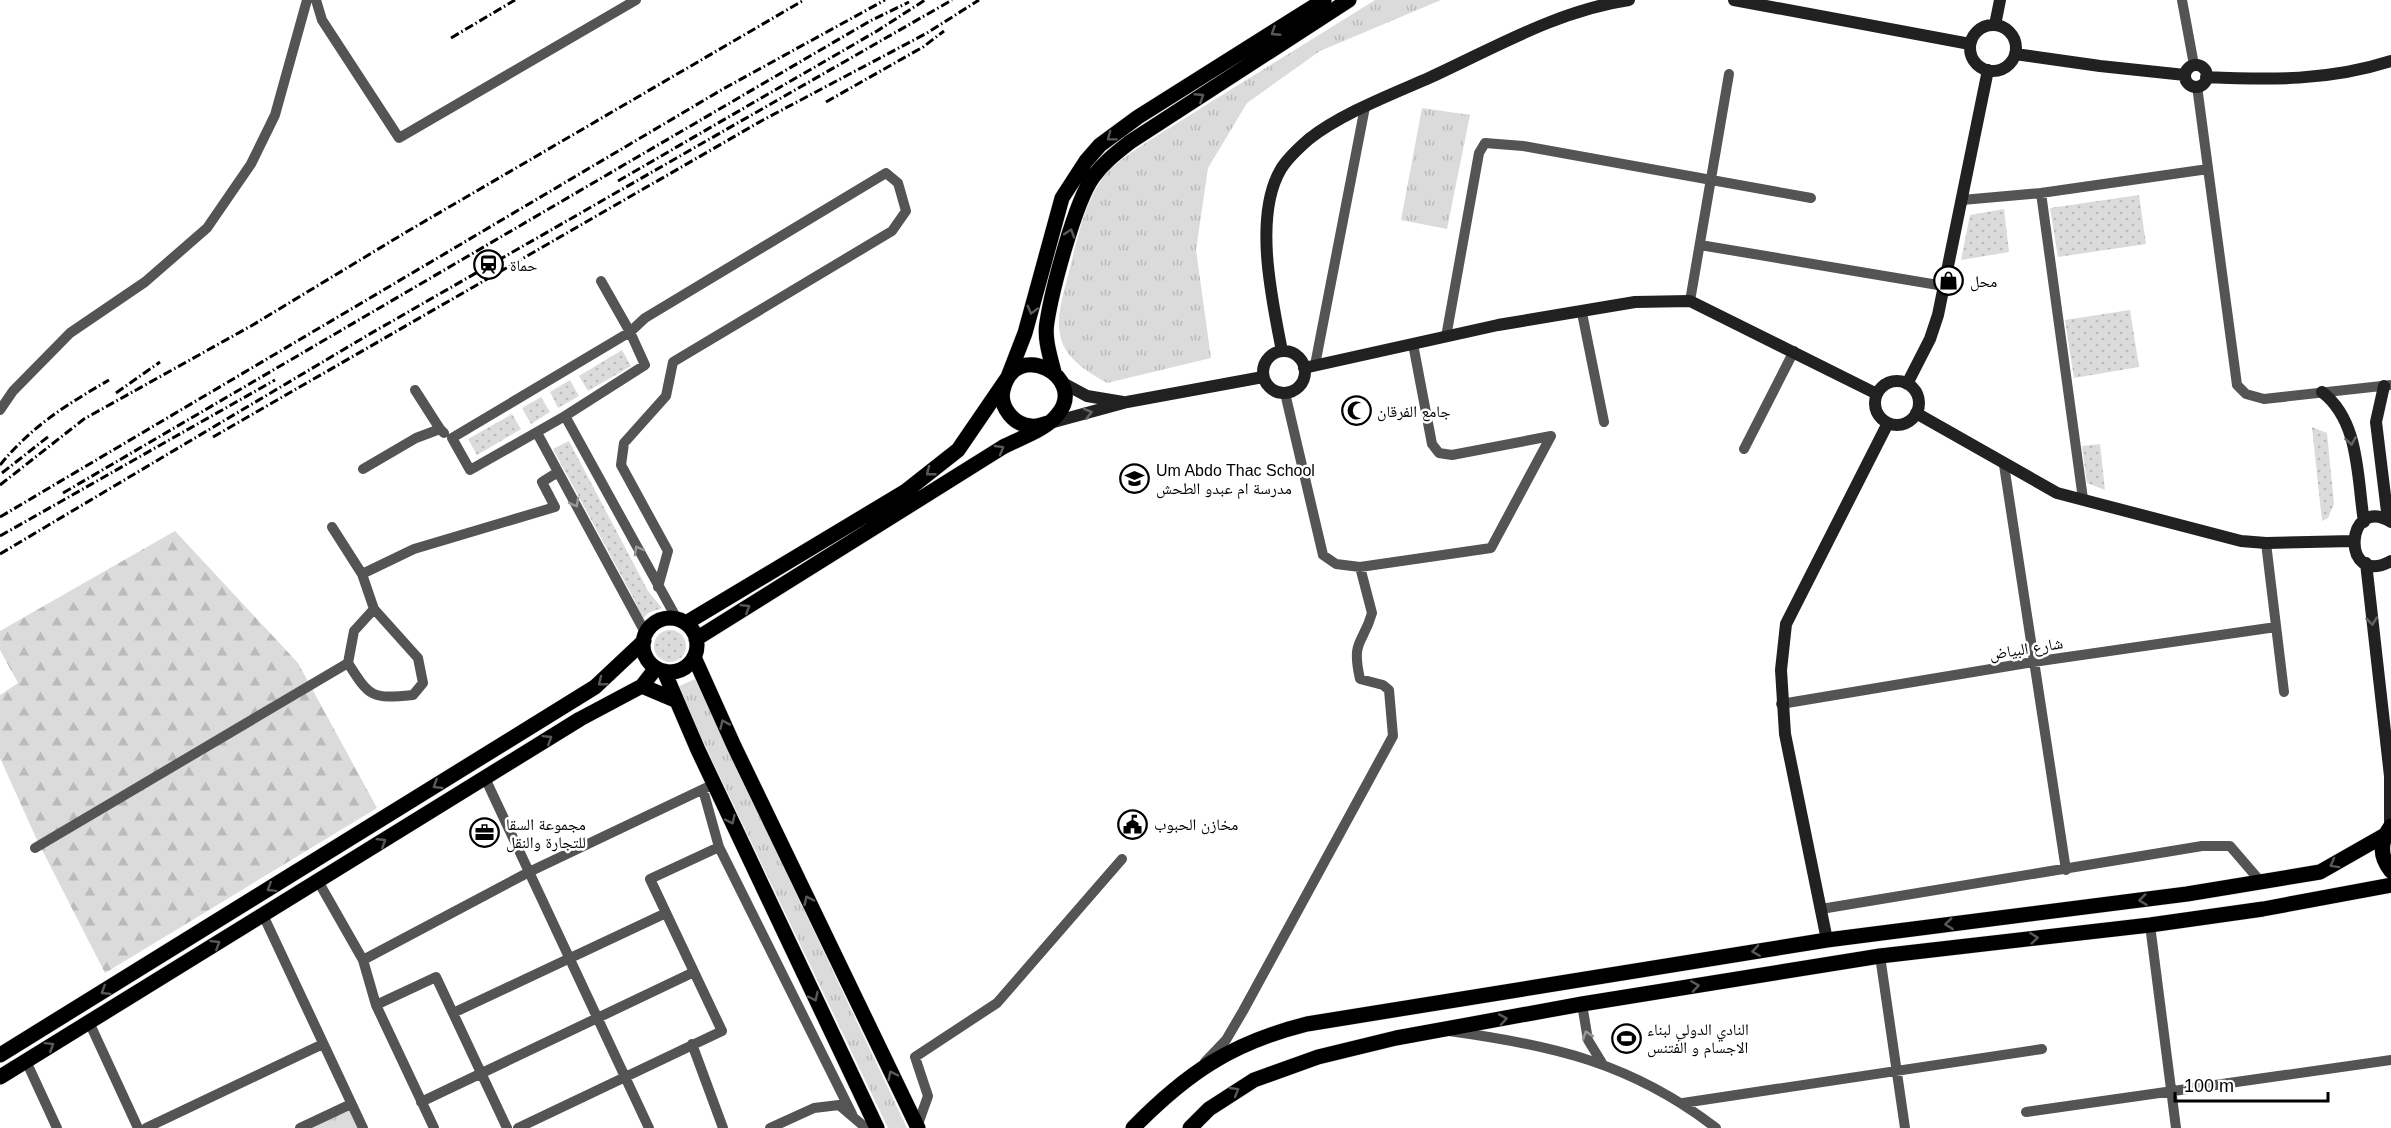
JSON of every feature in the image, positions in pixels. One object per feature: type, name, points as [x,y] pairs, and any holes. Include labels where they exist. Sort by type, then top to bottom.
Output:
[{"type":"main road","points":[[1049,423],[1032,427],[1010,417],[1004,404],[1003,392],[1025,333],[1062,198],[1086,161],[1100,145],[1138,117],[1324,0]]},
{"type":"main road","points":[[696,639],[1003,447],[1049,423],[1059,414],[1063,405],[1064,391],[1048,346],[1047,323],[1067,243],[1083,195],[1092,178],[1108,159],[1130,142],[1349,0]]},
{"type":"main road","points":[[0,1055],[595,687],[645,637],[650,627],[663,619],[682,621],[906,491],[958,450],[1008,377],[1019,368],[1032,364],[1043,366],[1058,377]]},
{"type":"main road","points":[[682,621],[696,639],[694,657],[734,746],[918,1127]]},
{"type":"main road","points":[[645,637],[646,657],[660,670],[675,700],[709,787],[877,1128]]},
{"type":"main road","points":[[0,1077],[580,719],[642,686],[660,670],[682,669],[694,657]]},
{"type":"main road","points":[[642,686],[675,700]]},
{"type":"main road","points":[[2389,829],[2382,854],[2391,871]]},
{"type":"main road","points":[[1133,1128],[1167,1094],[1197,1069],[1249,1041],[1307,1024],[1827,940],[2187,894],[2320,872],[2389,829]]},
{"type":"main road","points":[[1190,1128],[1231,1093],[1280,1070],[1357,1047],[1440,1030],[1582,1004],[1880,956],[2150,925],[2262,909],[2391,885]]},
{"type":"street","points":[[0,410],[13,391],[70,333],[145,282],[207,228],[251,164],[275,115],[307,0]]},
{"type":"street","points":[[316,0],[322,20],[399,138],[636,0]]},
{"type":"street","points":[[1282,351],[1267,245],[1267,212],[1281,169],[1310,139],[1365,107],[1552,21],[1604,3],[1629,0]]},
{"type":"street","points":[[1734,0],[1970,44]]},
{"type":"street","points":[[1995,25],[2000,0]]},
{"type":"street","points":[[2182,0],[2194,65]]},
{"type":"street","points":[[1995,25],[2002,27],[2013,38],[2015,54],[2002,69],[1988,70],[1976,63],[1970,44],[1977,32],[1995,25]]},
{"type":"street","points":[[2015,54],[2185,75]]},
{"type":"street","points":[[2206,77],[2273,80],[2313,78],[2351,72],[2391,61]]},
{"type":"street","points":[[2194,65],[2203,68],[2206,77],[2202,84],[2197,86],[2188,83],[2185,75],[2187,69],[2194,65]]},
{"type":"street","points":[[1907,384],[1930,339],[1944,286],[1988,70]]},
{"type":"street","points":[[1690,301],[1729,74]]},
{"type":"street","points":[[2197,86],[2237,385],[2246,394],[2257,399],[2387,385],[2376,422],[2390,521],[2376,517],[2364,522],[2358,527],[2353,541],[2356,554],[2366,563],[2379,566],[2391,562]]},
{"type":"street","points":[[1310,367],[1298,357],[1282,351],[1267,359],[1263,377],[1269,388],[1285,393],[1295,390],[1301,384],[1310,367],[1365,107]]},
{"type":"street","points":[[1446,337],[1479,153],[1485,143],[1498,142],[1711,178],[1811,198]]},
{"type":"street","points":[[1962,200],[2041,193],[2208,169]]},
{"type":"street","points":[[452,438],[630,332],[645,318],[886,173],[898,183],[906,211],[892,231],[673,362],[666,396],[624,443],[621,465],[668,551],[658,587]]},
{"type":"street","points":[[2041,193],[2083,500]]},
{"type":"street","points":[[1700,244],[1944,286]]},
{"type":"street","points":[[414,390],[440,429],[452,438],[470,470],[565,417],[645,365],[630,332],[601,281]]},
{"type":"street","points":[[1310,367],[1446,337],[1635,302],[1690,301],[1877,394]]},
{"type":"street","points":[[1581,313],[1604,422]]},
{"type":"street","points":[[1285,393],[1323,555],[1336,564],[1360,567],[1491,548],[1551,436],[1452,454],[1439,453],[1432,444],[1413,344]]},
{"type":"street","points":[[1744,449],[1794,351]]},
{"type":"street","points":[[1058,377],[1087,396],[1127,402]]},
{"type":"street","points":[[1049,423],[1127,402],[1263,377]]},
{"type":"street","points":[[1888,383],[1907,384],[1917,395],[1916,413],[1902,424],[1888,423],[1877,412],[1877,394],[1888,383]]},
{"type":"street","points":[[2322,392],[2338,406],[2348,424],[2364,522]]},
{"type":"street","points":[[1916,413],[2004,465],[2057,493],[2241,541],[2266,543],[2353,541]]},
{"type":"street","points":[[565,417],[658,587],[682,621]]},
{"type":"street","points":[[1827,940],[1781,704],[1781,670],[1786,624],[1888,423]]},
{"type":"street","points":[[363,469],[416,438],[440,429]]},
{"type":"street","points":[[537,433],[645,637]]},
{"type":"street","points":[[2004,465],[2066,870]]},
{"type":"street","points":[[362,574],[414,549],[555,507],[542,482],[558,472]]},
{"type":"street","points":[[332,527],[362,574],[374,609],[417,658],[423,683],[413,695],[384,698],[366,691],[348,663],[354,631],[374,609]]},
{"type":"street","points":[[2266,543],[2284,692]]},
{"type":"street","points":[[2366,563],[2390,776],[2389,829]]},
{"type":"street","points":[[1197,1069],[1226,1040],[1393,736],[1389,690],[1383,685],[1360,679],[1356,660],[1357,643],[1372,613],[1360,567]]},
{"type":"street","name":"شارع البياض","points":[[1781,704],[2034,662],[2276,627]]},
{"type":"street","points":[[35,848],[348,663]]},
{"type":"street","points":[[484,778],[649,1128]]},
{"type":"street","points":[[363,960],[529,872],[709,787],[719,847],[852,1114]]},
{"type":"street","points":[[1821,909],[2202,846],[2230,846],[2261,882]]},
{"type":"street","points":[[518,1128],[692,1044],[722,1032],[650,879],[719,847]]},
{"type":"street","points":[[918,1127],[928,1096],[915,1057],[997,1003],[1122,859]]},
{"type":"street","points":[[318,881],[363,960],[376,1005],[434,1128]]},
{"type":"street","points":[[453,1013],[666,913]]},
{"type":"street","points":[[263,915],[363,1128]]},
{"type":"street","points":[[2150,925],[2176,1128]]},
{"type":"street","points":[[1880,956],[1905,1128]]},
{"type":"street","points":[[421,1102],[694,972]]},
{"type":"street","points":[[376,1005],[436,977],[507,1128]]},
{"type":"street","points":[[1582,1004],[1588,1040],[1602,1062]]},
{"type":"street","points":[[89,1022],[138,1128]]},
{"type":"street","points":[[1440,1030],[1491,1037],[1602,1062],[1683,1103],[1716,1128]]},
{"type":"street","points":[[146,1128],[323,1044]]},
{"type":"street","points":[[692,1044],[723,1128]]},
{"type":"street","points":[[1683,1103],[2042,1048]]},
{"type":"street","points":[[2026,1112],[2391,1060]]},
{"type":"street","points":[[26,1061],[57,1128]]},
{"type":"street","points":[[300,1128],[351,1104]]},
{"type":"street","points":[[770,1128],[814,1108],[839,1105],[866,1128]]},
{"type":"green space","points":[[1375,0],[1441,0],[1320,51],[1247,103],[1208,168],[1196,250],[1211,358],[1107,383],[1078,364],[1062,343],[1059,331],[1061,302],[1080,227],[1090,200],[1104,176],[1140,146]]},
{"type":"green space","points":[[1422,108],[1470,115],[1447,229],[1401,220]]},
{"type":"green space","points":[[2139,195],[2146,244],[2058,257],[2050,208]]},
{"type":"green space","points":[[2004,209],[2009,252],[1961,260],[1970,215]]},
{"type":"green space","points":[[2130,310],[2139,367],[2074,378],[2065,320]]},
{"type":"green space","points":[[622,350],[631,366],[588,391],[579,376]]},
{"type":"green space","points":[[570,380],[579,396],[558,408],[550,392]]},
{"type":"green space","points":[[541,397],[550,412],[531,424],[522,408]]},
{"type":"green space","points":[[512,414],[521,429],[477,455],[468,439]]},
{"type":"green space","points":[[2312,427],[2327,433],[2334,504],[2328,518],[2322,521]]},
{"type":"green space","points":[[569,441],[648,591],[662,608],[648,613],[642,620],[634,599],[553,449]]},
{"type":"green space","points":[[2100,444],[2105,490],[2087,483],[2082,446]]},
{"type":"green space","points":[[175,531],[298,663],[377,808],[105,973],[37,840],[0,758],[0,695],[18,683],[0,650],[0,631]]},
{"type":"green space","points":[[670,630],[681,635],[686,646],[681,657],[670,662],[659,657],[654,646],[659,635]]},
{"type":"green space","points":[[695,679],[907,1128],[888,1128],[677,687]]},
{"type":"green space","points":[[351,1104],[363,1128],[300,1128]]},
{"type":"railway","points":[[451,38],[515,0]]},
{"type":"railway","points":[[0,485],[84,419],[251,326],[408,231],[804,0]]},
{"type":"railway","points":[[0,517],[723,89],[885,0]]},
{"type":"railway","points":[[618,181],[877,31],[925,0]]},
{"type":"railway","points":[[0,554],[368,335],[952,0]]},
{"type":"railway","points":[[213,437],[763,120],[927,33],[979,0]]},
{"type":"railway","points":[[63,493],[870,21],[909,2]]},
{"type":"railway","points":[[826,102],[923,47],[944,31]]},
{"type":"railway","points":[[116,393],[160,362]]},
{"type":"railway","points":[[0,465],[24,439],[50,417],[109,380]]},
{"type":"railway","points":[[0,536],[275,380]]},
{"type":"railway","points":[[2,473],[49,436]]},
{"type":"place","name":"حماة","points":[[489,265]]},
{"type":"place","name":"محل","points":[[1949,281]]},
{"type":"place","name":"جامع الفرقان","points":[[1356,411]]},
{"type":"place","name":"Um Abdo Thac School مدرسة ام عبدو الطحش","points":[[1135,479]]},
{"type":"place","name":"مخازن الحبوب","points":[[1133,824]]},
{"type":"place","name":"مجموعة السقا للتجارة والنقل","points":[[485,833]]},
{"type":"place","name":"النادي الدولي لبناء الاجسام و الفتنس","points":[[1626,1038]]}]
